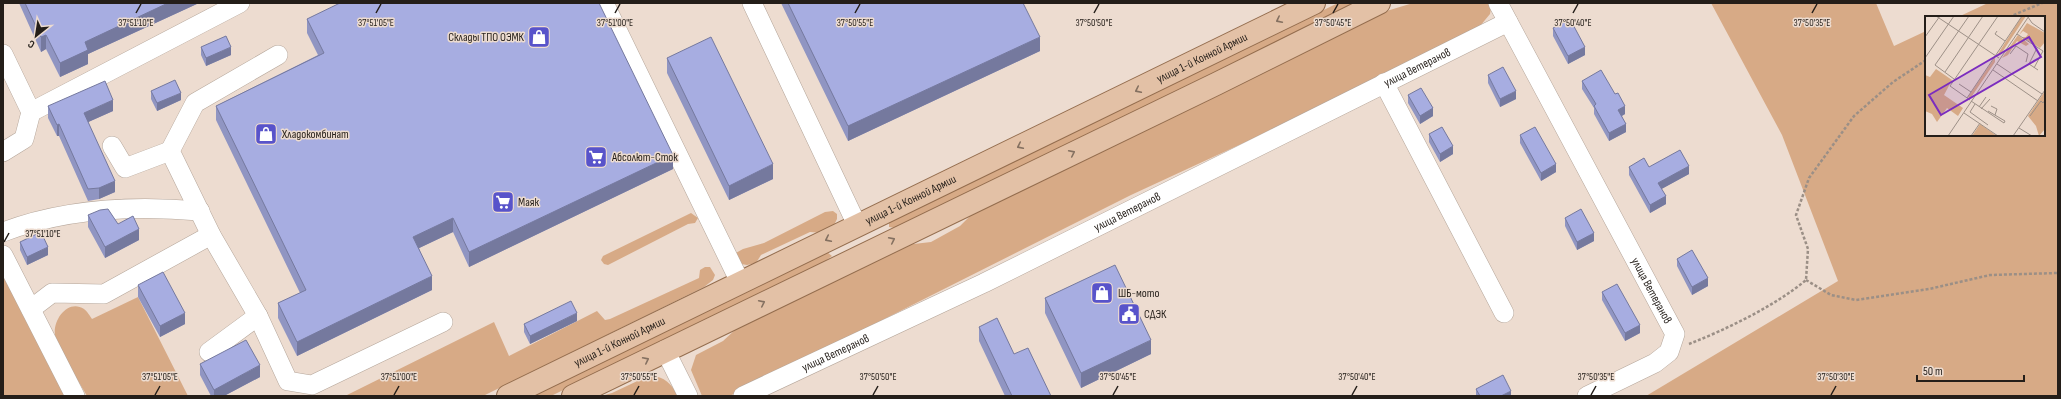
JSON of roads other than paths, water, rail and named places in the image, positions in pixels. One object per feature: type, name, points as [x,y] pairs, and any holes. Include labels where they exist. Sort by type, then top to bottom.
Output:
[{"type":"main road","name":"улица 1-й Конной Армии","points":[[508,396],[857,225],[1196,62],[1314,3]]},
{"type":"main road","points":[[573,396],[869,251],[1209,88],[1379,3]]},
{"type":"main road","points":[[857,225],[869,251]]},
{"type":"street","points":[[31,112],[240,3]]},
{"type":"street","points":[[604,3],[740,282]]},
{"type":"street","points":[[752,3],[857,225]]},
{"type":"street","name":"улица Ветеранов","points":[[1498,3],[1675,334],[1669,352],[1655,363],[1587,396]]},
{"type":"street","name":"улица Ветеранов","points":[[743,396],[984,283],[1508,22]]},
{"type":"street","points":[[3,54],[31,112],[24,139],[3,152]]},
{"type":"street","points":[[112,146],[125,168],[170,151],[195,103],[278,55]]},
{"type":"street","points":[[1384,83],[1504,313]]},
{"type":"street","points":[[170,151],[211,236],[258,316],[288,381],[312,385],[443,322]]},
{"type":"street","points":[[3,232],[54,216],[90,210],[166,208],[200,211]]},
{"type":"street","points":[[31,309],[52,293],[104,294],[211,236]]},
{"type":"street","points":[[3,255],[75,396]]},
{"type":"street","points":[[209,352],[258,316]]},
{"type":"street","points":[[665,350],[688,396]]},
{"type":"place","name":"Склады ТПО ОЭМК","points":[[539,37]]},
{"type":"place","name":"Хладокомбинат","points":[[266,134]]},
{"type":"place","name":"Абсолют-Сток","points":[[596,157]]},
{"type":"place","name":"Маяк","points":[[503,202]]},
{"type":"place","name":"ШБ-мото","points":[[1102,293]]},
{"type":"place","name":"СДЭК","points":[[1129,314]]}]
